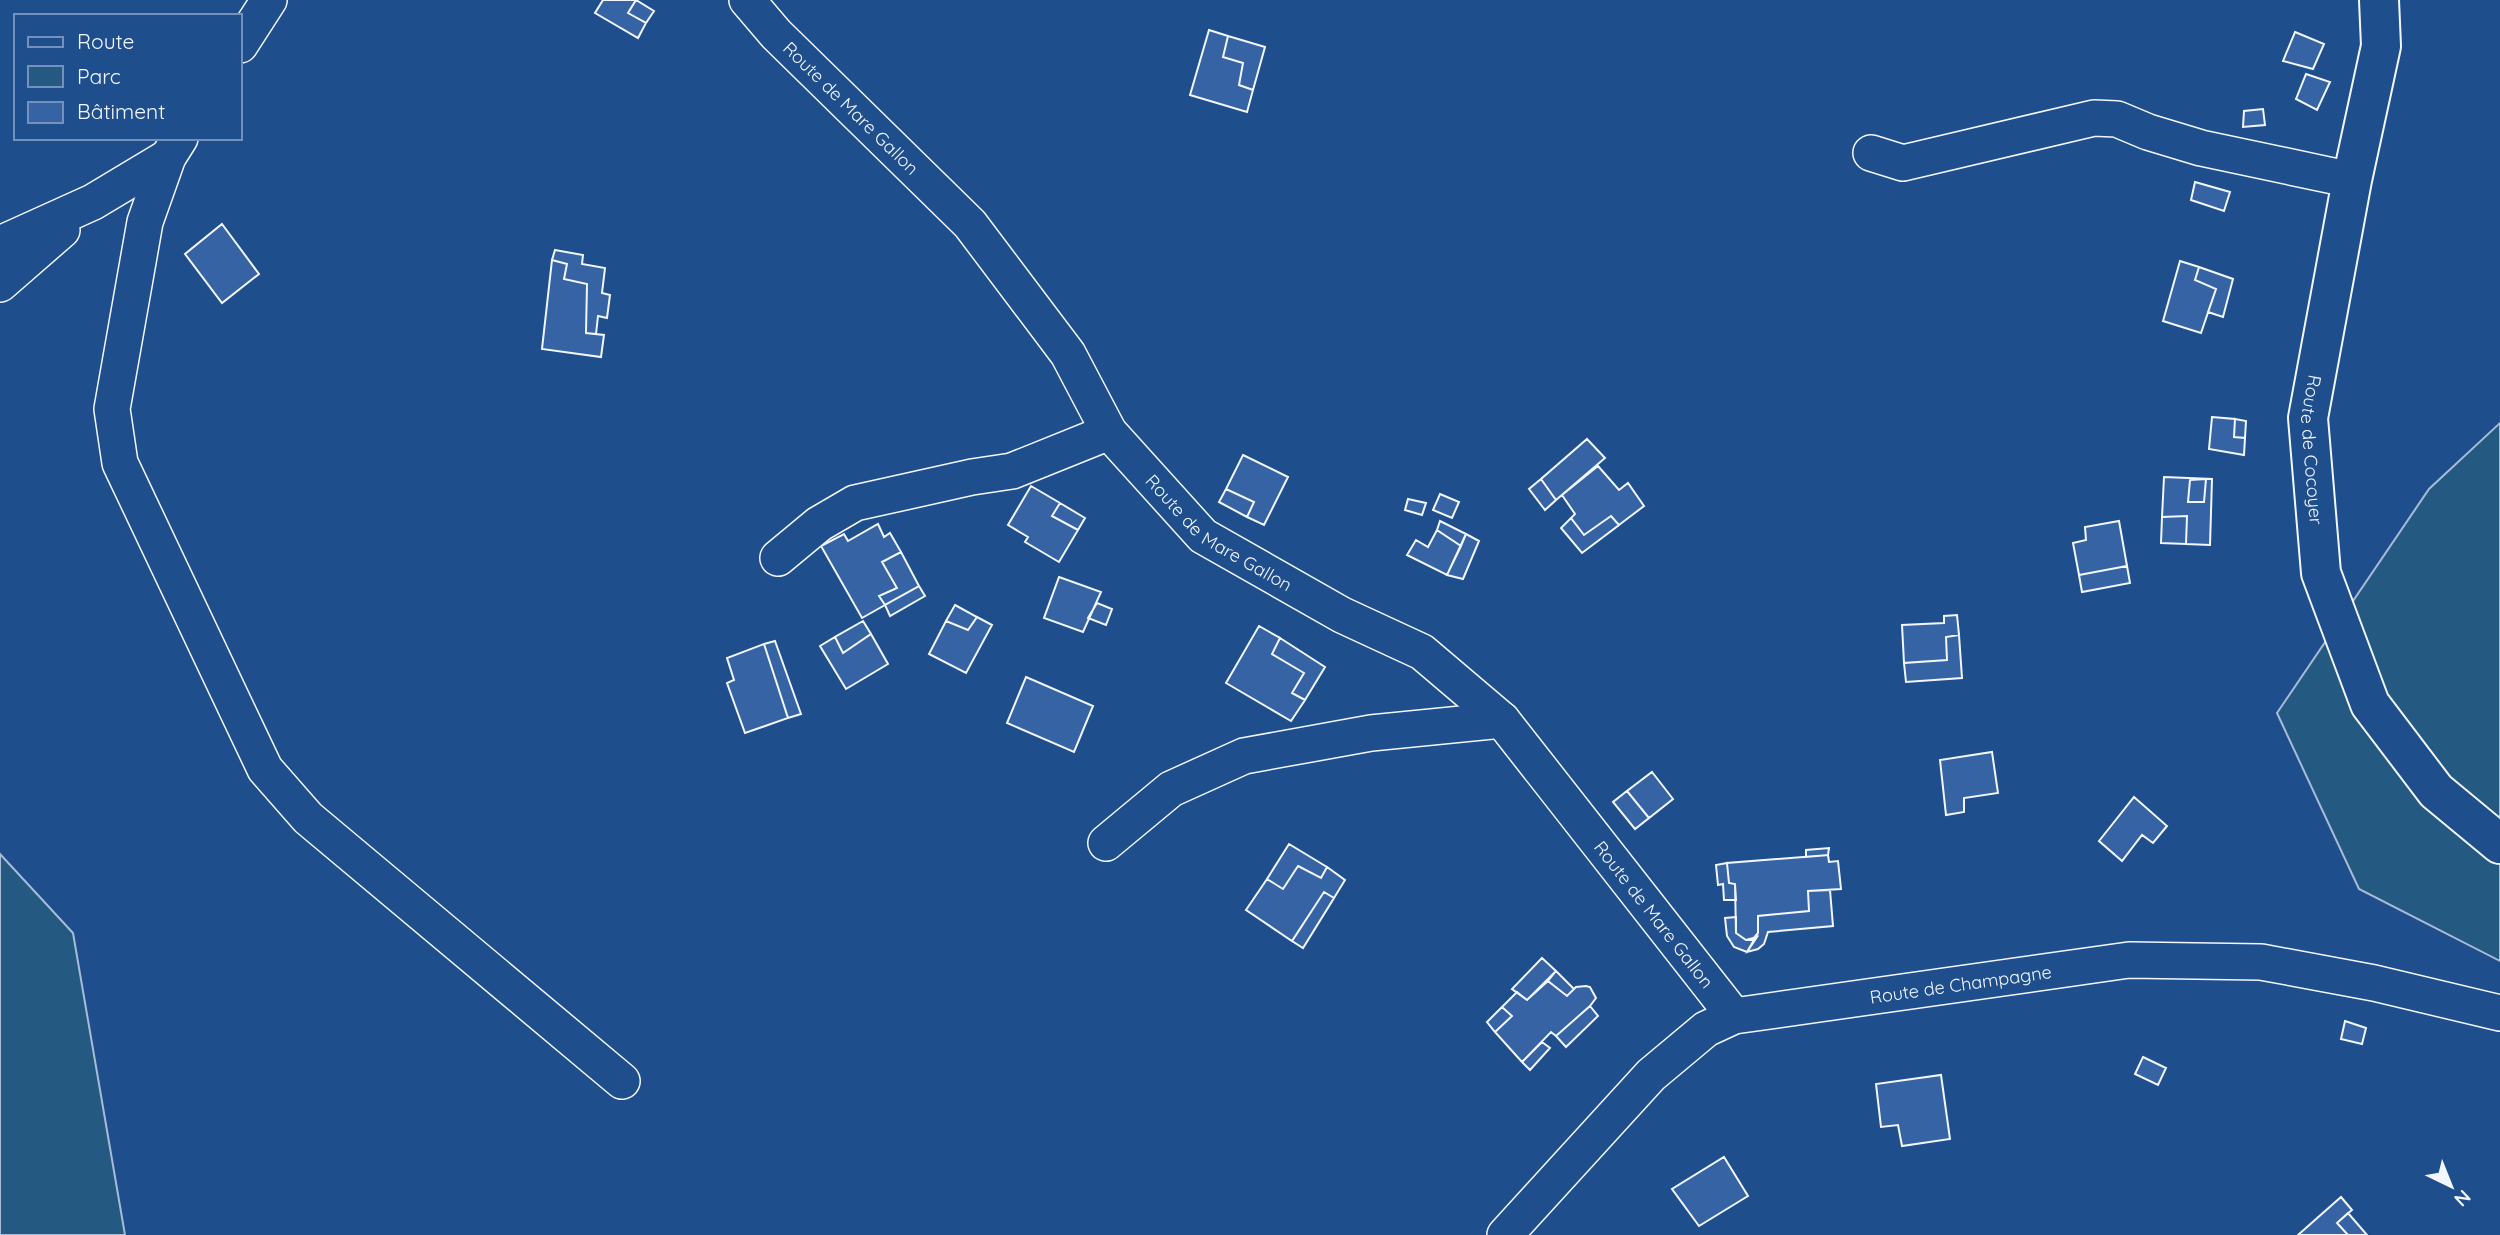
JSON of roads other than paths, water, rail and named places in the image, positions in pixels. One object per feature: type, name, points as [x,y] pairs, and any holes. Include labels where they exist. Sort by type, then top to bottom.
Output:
[{"type":"main road","name":"Route de Cocoyer","points":[[2379,0],[2381,46],[2352,180],[2308,418],[2321,573],[2370,704],[2436,791],[2500,844]]},
{"type":"street","points":[[242,43],[269,0]]},
{"type":"street","name":"Route de Mare Gallon","points":[[747,0],[776,34],[970,224],[1068,354],[1110,432],[1203,536],[1342,615],[1422,652],[1502,720],[1734,1016]]},
{"type":"street","points":[[1871,153],[1903,163],[2094,118],[2117,119],[2147,132],[2202,148],[2352,180]]},
{"type":"street","points":[[0,284],[93,202],[174,148]]},
{"type":"street","points":[[174,148],[145,222],[112,409],[120,463],[265,769],[307,818],[622,1081]]},
{"type":"street","points":[[0,244],[93,202]]},
{"type":"street","points":[[778,558],[820,524],[855,503],[972,477],[1012,471],[1110,432]]},
{"type":"street","points":[[1106,843],[1171,789],[1244,756],[1371,733],[1502,720]]},
{"type":"street","name":"Route de Champagne","points":[[1505,1235],[1651,1075],[1706,1029],[1734,1016],[2129,960],[2261,962],[2375,982],[2500,1013]]}]
